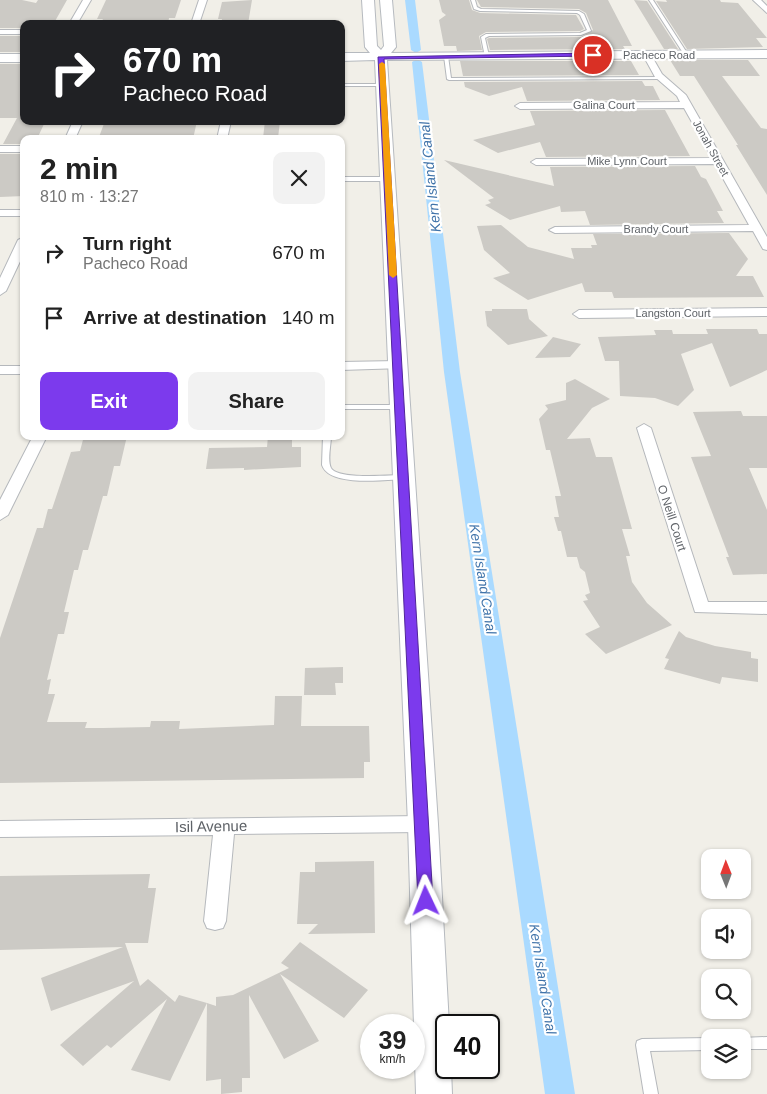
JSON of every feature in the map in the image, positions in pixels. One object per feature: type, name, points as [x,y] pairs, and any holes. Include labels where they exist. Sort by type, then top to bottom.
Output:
[{"type":"street","points":[[75,20],[87,0]]},
{"type":"street","points":[[197,20],[203,0]]},
{"type":"street","points":[[368,0],[371,47],[381,57],[383,85],[423,824],[434,1094]]},
{"type":"street","points":[[380,0],[387,15]]},
{"type":"street","points":[[381,57],[390,47],[386,0]]},
{"type":"street","points":[[757,0],[767,11]]},
{"type":"street","points":[[0,32],[20,32]]},
{"type":"street","name":"Pacheco Road","points":[[345,57],[767,54]]},
{"type":"street","name":"Jonah Street","points":[[647,55],[661,78],[675,89],[687,105],[767,247]]},
{"type":"street","points":[[0,58],[20,58]]},
{"type":"street","name":"Galina Court","points":[[520,106],[687,105]]},
{"type":"street","points":[[0,149],[20,149]]},
{"type":"street","name":"Mike Lynn Court","points":[[536,162],[718,161]]},
{"type":"street","points":[[0,213],[20,213]]},
{"type":"street","name":"Brandy Court","points":[[555,230],[756,228]]},
{"type":"street","points":[[0,291],[20,248]]},
{"type":"street","name":"Langston Court","points":[[579,314],[767,312]]},
{"type":"street","points":[[345,366],[398,365]]},
{"type":"street","points":[[0,370],[20,370]]},
{"type":"street","name":"O Neill Court","points":[[644,428],[701,608],[767,608]]},
{"type":"street","points":[[0,515],[38,440]]},
{"type":"street","name":"Isil Avenue","points":[[0,829],[423,824]]},
{"type":"street","points":[[215,920],[224,826]]},
{"type":"lane","points":[[473,0],[475,8],[488,11],[578,12],[582,14],[590,31],[581,34],[488,35],[482,37],[487,56]]},
{"type":"lane","points":[[651,0],[687,55]]},
{"type":"lane","points":[[446,56],[449,79],[661,78]]},
{"type":"lane","points":[[345,85],[383,85]]},
{"type":"lane","points":[[345,179],[388,179]]},
{"type":"lane","points":[[345,407],[400,407]]},
{"type":"lane","points":[[327,440],[326,465],[328,471],[334,475],[350,478],[404,477]]},
{"type":"lane","points":[[751,1043],[767,1043]]},
{"type":"lane","points":[[651,1094],[642,1045],[701,1044]]},
{"type":"building","points":[[0,0],[22,0],[36,3],[38,0],[67,0],[56,20],[20,20],[20,28],[0,28]]},
{"type":"building","points":[[106,0],[181,0],[175,18],[169,18],[169,20],[97,19]]},
{"type":"building","points":[[252,0],[249,20],[218,19],[222,2]]},
{"type":"building","points":[[439,0],[469,0],[472,10],[480,13],[576,15],[584,29],[580,31],[486,32],[479,36],[482,50],[457,51],[456,46],[444,46],[439,20],[446,15],[442,12]]},
{"type":"building","points":[[477,0],[608,0],[632,46],[623,46],[625,49],[490,50],[487,39],[489,38],[581,37],[593,30],[586,13],[579,9],[481,7]]},
{"type":"building","points":[[634,0],[647,1],[678,49],[664,49]]},
{"type":"building","points":[[666,0],[720,0],[721,2],[738,3],[767,38],[756,38],[763,47],[687,49],[656,1],[667,2]]},
{"type":"building","points":[[0,36],[20,36],[20,52],[0,52]]},
{"type":"building","points":[[670,60],[748,60],[760,76],[722,76],[761,128],[767,129],[767,195],[694,76],[680,76]]},
{"type":"building","points":[[460,61],[631,61],[639,75],[463,76]]},
{"type":"building","points":[[0,64],[20,64],[20,125],[44,125],[39,135],[20,135],[20,144],[3,144],[17,118],[0,118]]},
{"type":"building","points":[[642,81],[645,86],[653,86],[660,100],[527,101],[522,87],[489,96],[465,87],[464,82]]},
{"type":"building","points":[[665,110],[690,156],[546,157],[540,142],[498,153],[473,140],[535,125],[530,111]]},
{"type":"building","points":[[104,125],[196,125],[194,135],[100,135]]},
{"type":"building","points":[[265,125],[280,125],[278,135],[263,135]]},
{"type":"building","points":[[0,154],[20,154],[20,196],[0,197]]},
{"type":"building","points":[[444,160],[554,186],[550,167],[695,166],[701,177],[706,179],[723,211],[717,211],[724,223],[590,225],[585,211],[561,212],[560,206],[510,220],[485,205],[491,203],[488,200],[494,198]]},
{"type":"building","points":[[501,225],[528,247],[574,259],[571,248],[592,248],[591,245],[597,245],[593,234],[729,233],[748,259],[736,276],[753,276],[764,297],[614,298],[612,292],[585,292],[582,283],[528,300],[493,278],[510,273],[484,250],[477,226]]},
{"type":"building","points":[[492,309],[527,309],[529,319],[548,336],[508,345],[487,326],[485,311],[492,311]]},
{"type":"building","points":[[706,329],[757,329],[759,334],[767,334],[767,370],[730,387],[712,343],[681,354],[694,390],[678,406],[655,398],[620,396],[619,361],[605,361],[598,337],[656,335],[654,330],[672,330],[673,334],[708,334]]},
{"type":"building","points":[[553,337],[581,344],[570,357],[535,358]]},
{"type":"building","points":[[575,379],[610,399],[592,408],[567,439],[590,438],[596,457],[612,457],[632,529],[622,529],[630,556],[626,556],[632,582],[647,603],[672,625],[606,654],[585,634],[600,627],[583,601],[588,600],[585,595],[590,593],[585,572],[580,568],[577,557],[567,557],[561,531],[558,531],[554,517],[559,517],[555,496],[561,496],[550,450],[546,450],[539,419],[548,409],[545,405],[566,400],[566,383]]},
{"type":"building","points":[[741,411],[743,416],[767,416],[767,468],[749,468],[767,510],[767,574],[733,575],[726,557],[729,557],[691,457],[711,456],[693,412]]},
{"type":"building","points":[[83,440],[126,440],[120,466],[114,466],[107,496],[103,496],[88,550],[83,550],[78,570],[74,570],[64,612],[69,612],[64,634],[58,634],[47,680],[51,679],[48,694],[55,694],[47,722],[87,722],[85,728],[150,727],[151,721],[180,721],[179,729],[274,725],[275,696],[302,696],[301,726],[369,726],[370,762],[364,762],[364,778],[0,783],[0,638],[37,528],[43,528],[48,509],[52,509],[71,452],[80,451]]},
{"type":"building","points":[[268,440],[292,440],[292,447],[301,447],[301,467],[244,470],[244,468],[206,469],[209,448],[267,447]]},
{"type":"building","points":[[679,631],[686,637],[715,646],[751,652],[751,658],[758,659],[758,682],[722,677],[720,684],[664,669],[669,659],[665,658]]},
{"type":"building","points":[[343,667],[343,683],[335,683],[336,695],[304,695],[305,668]]},
{"type":"building","points":[[374,861],[375,933],[308,934],[318,924],[297,924],[300,872],[315,872],[315,862]]},
{"type":"building","points":[[150,874],[148,888],[156,888],[148,943],[125,943],[140,986],[148,979],[175,1002],[179,995],[207,1003],[170,1081],[131,1070],[167,999],[111,1048],[107,1045],[83,1066],[60,1045],[134,981],[51,1011],[41,978],[123,947],[0,950],[0,876]]},
{"type":"building","points":[[300,942],[368,990],[344,1018],[280,974],[319,1041],[284,1059],[249,995],[250,1078],[242,1078],[242,1092],[221,1094],[221,1079],[206,1081],[207,1003],[216,1006],[216,997],[233,995],[289,968],[281,963]]},
{"type":"waterway","name":"Kern Island Canal","points":[[410,0],[416,50]]},
{"type":"waterway","name":"Kern Island Canal","points":[[417,62],[452,372],[560,1094]]},
{"type":"slow traffic","points":[[382,64],[393,275]]},
{"type":"route","points":[[426,901],[381,57],[593,55]]}]
